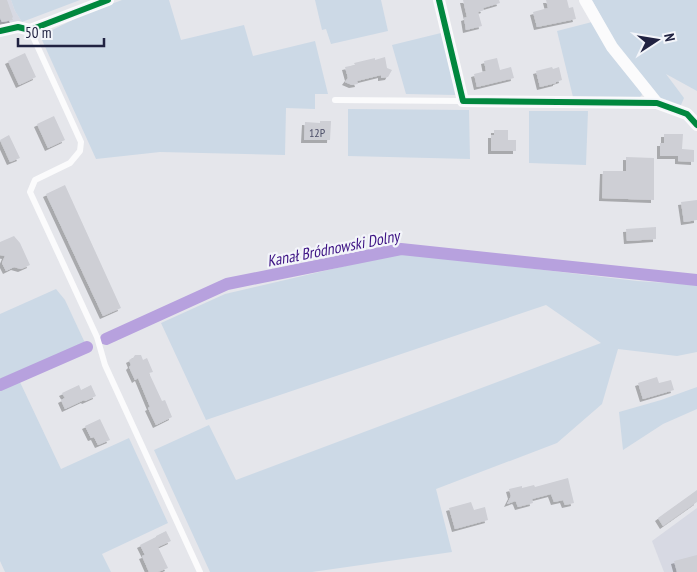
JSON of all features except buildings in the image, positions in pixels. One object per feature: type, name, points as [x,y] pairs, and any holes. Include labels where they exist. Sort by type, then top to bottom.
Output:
[{"type":"street","points":[[0,31],[18,27],[30,30],[108,0]]},
{"type":"street","points":[[439,0],[463,102],[657,103],[687,114],[697,125]]},
{"type":"street","points":[[586,0],[612,47],[657,103]]},
{"type":"lane","points":[[30,30],[81,142],[80,151],[70,163],[35,180],[30,192],[97,337],[105,366],[200,572]]},
{"type":"lane","points":[[335,100],[463,102]]},
{"type":"shaded area","points":[[0,0],[11,0],[22,22],[0,29]]},
{"type":"shaded area","points":[[11,0],[80,0],[22,22]]},
{"type":"shaded area","points":[[122,0],[169,0],[181,40],[244,25],[253,56],[315,41],[328,94],[315,94],[315,109],[286,108],[285,155],[160,152],[96,159],[42,40],[44,34],[85,14]]},
{"type":"shaded area","points":[[315,0],[381,0],[388,31],[331,44],[326,29],[322,30]]},
{"type":"shaded area","points":[[592,0],[697,0],[697,91],[666,74],[684,98],[681,105],[661,102],[621,53]]},
{"type":"shaded area","points":[[592,22],[640,88],[642,95],[639,98],[573,97],[557,31]]},
{"type":"shaded area","points":[[441,33],[456,95],[406,94],[392,45]]},
{"type":"shaded area","points":[[348,109],[469,110],[470,159],[348,156]]},
{"type":"shaded area","points":[[529,111],[588,111],[586,165],[529,163]]},
{"type":"shaded area","points":[[401,253],[637,281],[697,285],[697,352],[677,356],[618,349],[602,404],[557,443],[436,489],[452,552],[312,572],[210,572],[154,450],[209,425],[236,480],[601,343],[546,305],[206,420],[161,323],[225,294]]},
{"type":"shaded area","points":[[56,289],[65,300],[85,343],[0,379],[0,314]]},
{"type":"shaded area","points":[[19,380],[61,469],[129,438],[168,523],[102,554],[111,572],[5,572],[0,561],[0,388]]},
{"type":"shaded area","points":[[697,387],[697,409],[663,424],[623,450],[619,412]]},
{"type":"shaded area","points":[[697,508],[697,572],[664,572],[652,541]]},
{"type":"waterway","name":"Kanał Bródnowski Dolny","points":[[106,339],[227,284],[401,249],[697,280]]},
{"type":"waterway","name":"Kanał Bródnowski Dolny","points":[[0,385],[87,347]]},
{"type":"cycle path","points":[[0,31],[18,27],[30,30],[108,0]]},
{"type":"cycle path","points":[[439,0],[463,101],[657,103],[687,114],[697,125]]}]
